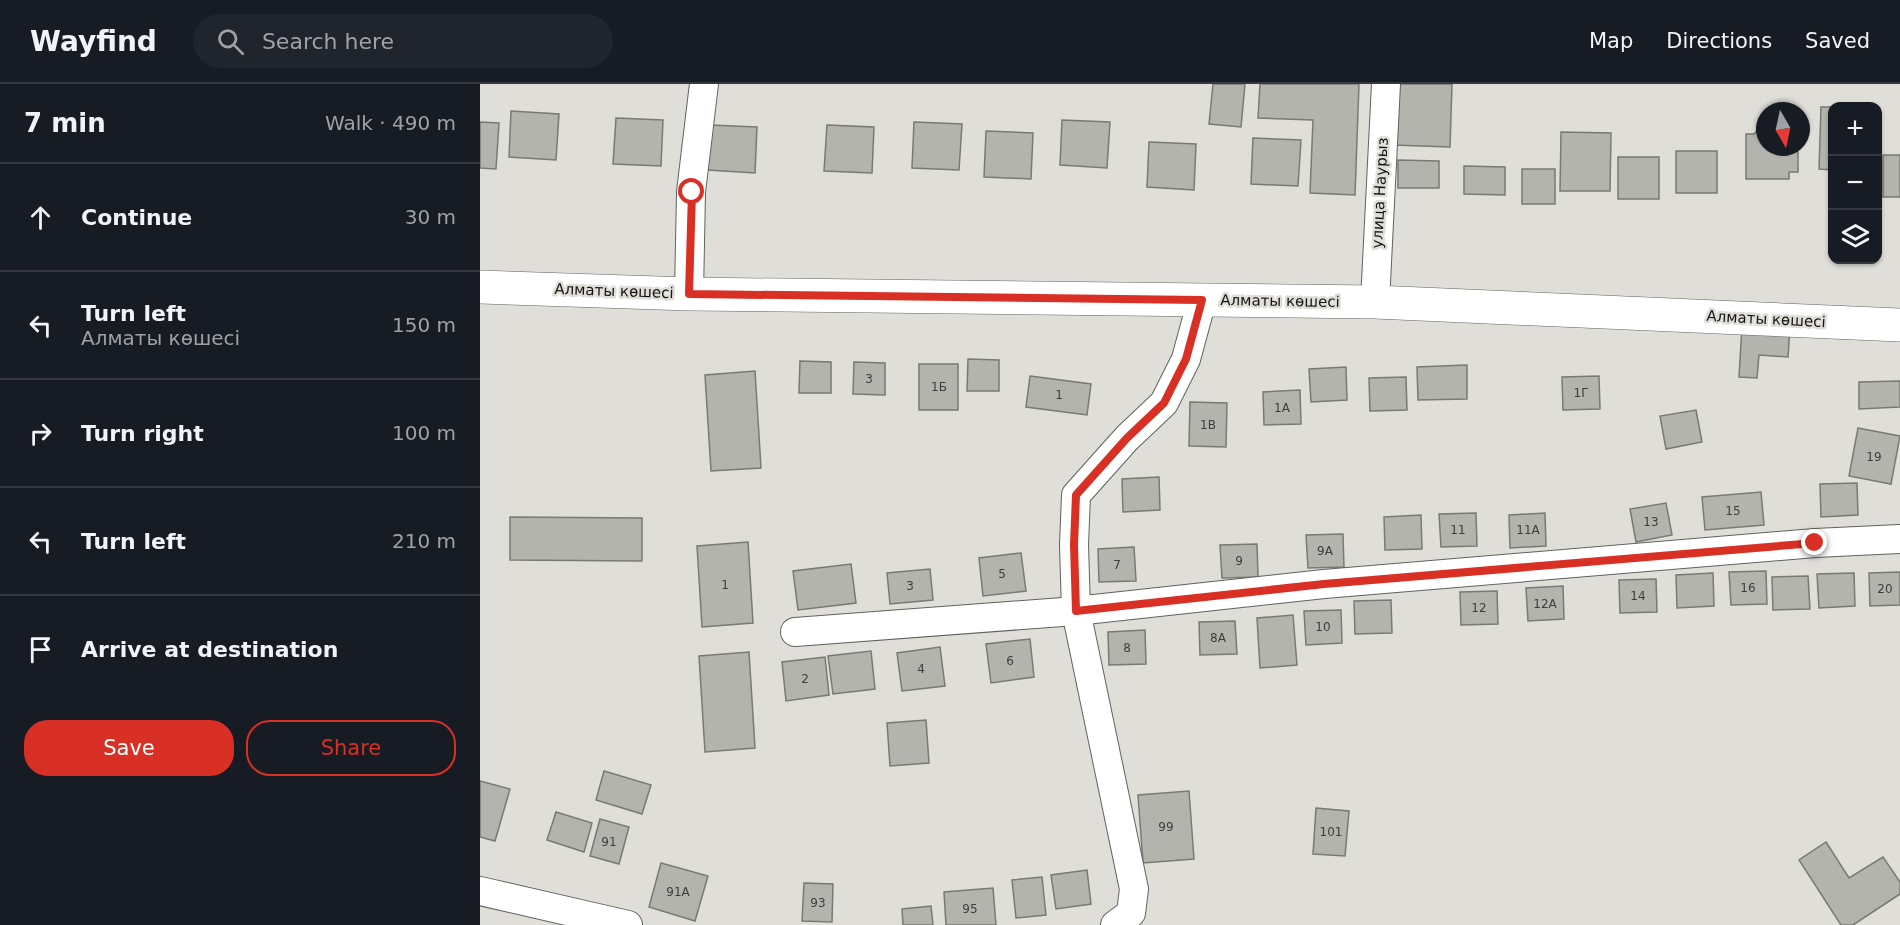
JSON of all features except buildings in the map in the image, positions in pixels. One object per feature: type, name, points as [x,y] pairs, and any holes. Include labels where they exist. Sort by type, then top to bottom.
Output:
[{"type":"main road","name":"Алматы көшесі","points":[[480,287],[689,294],[1375,302],[1900,326]]},
{"type":"street","points":[[689,294],[692,192],[704,84]]},
{"type":"street","name":"улица Наурыз","points":[[1375,302],[1386,84]]},
{"type":"street","points":[[1115,925],[1131,913],[1134,889],[1076,611],[1074,545],[1076,495],[1127,438],[1164,403],[1186,359],[1202,300]]},
{"type":"street","points":[[795,632],[1076,611],[1324,584],[1804,544],[1900,539]]},
{"type":"street","points":[[480,891],[628,925]]},
{"type":"route","points":[[692,192],[689,294],[1202,300],[1186,359],[1164,403],[1127,438],[1076,495],[1074,545],[1076,611],[1324,584],[1815,543]]}]
